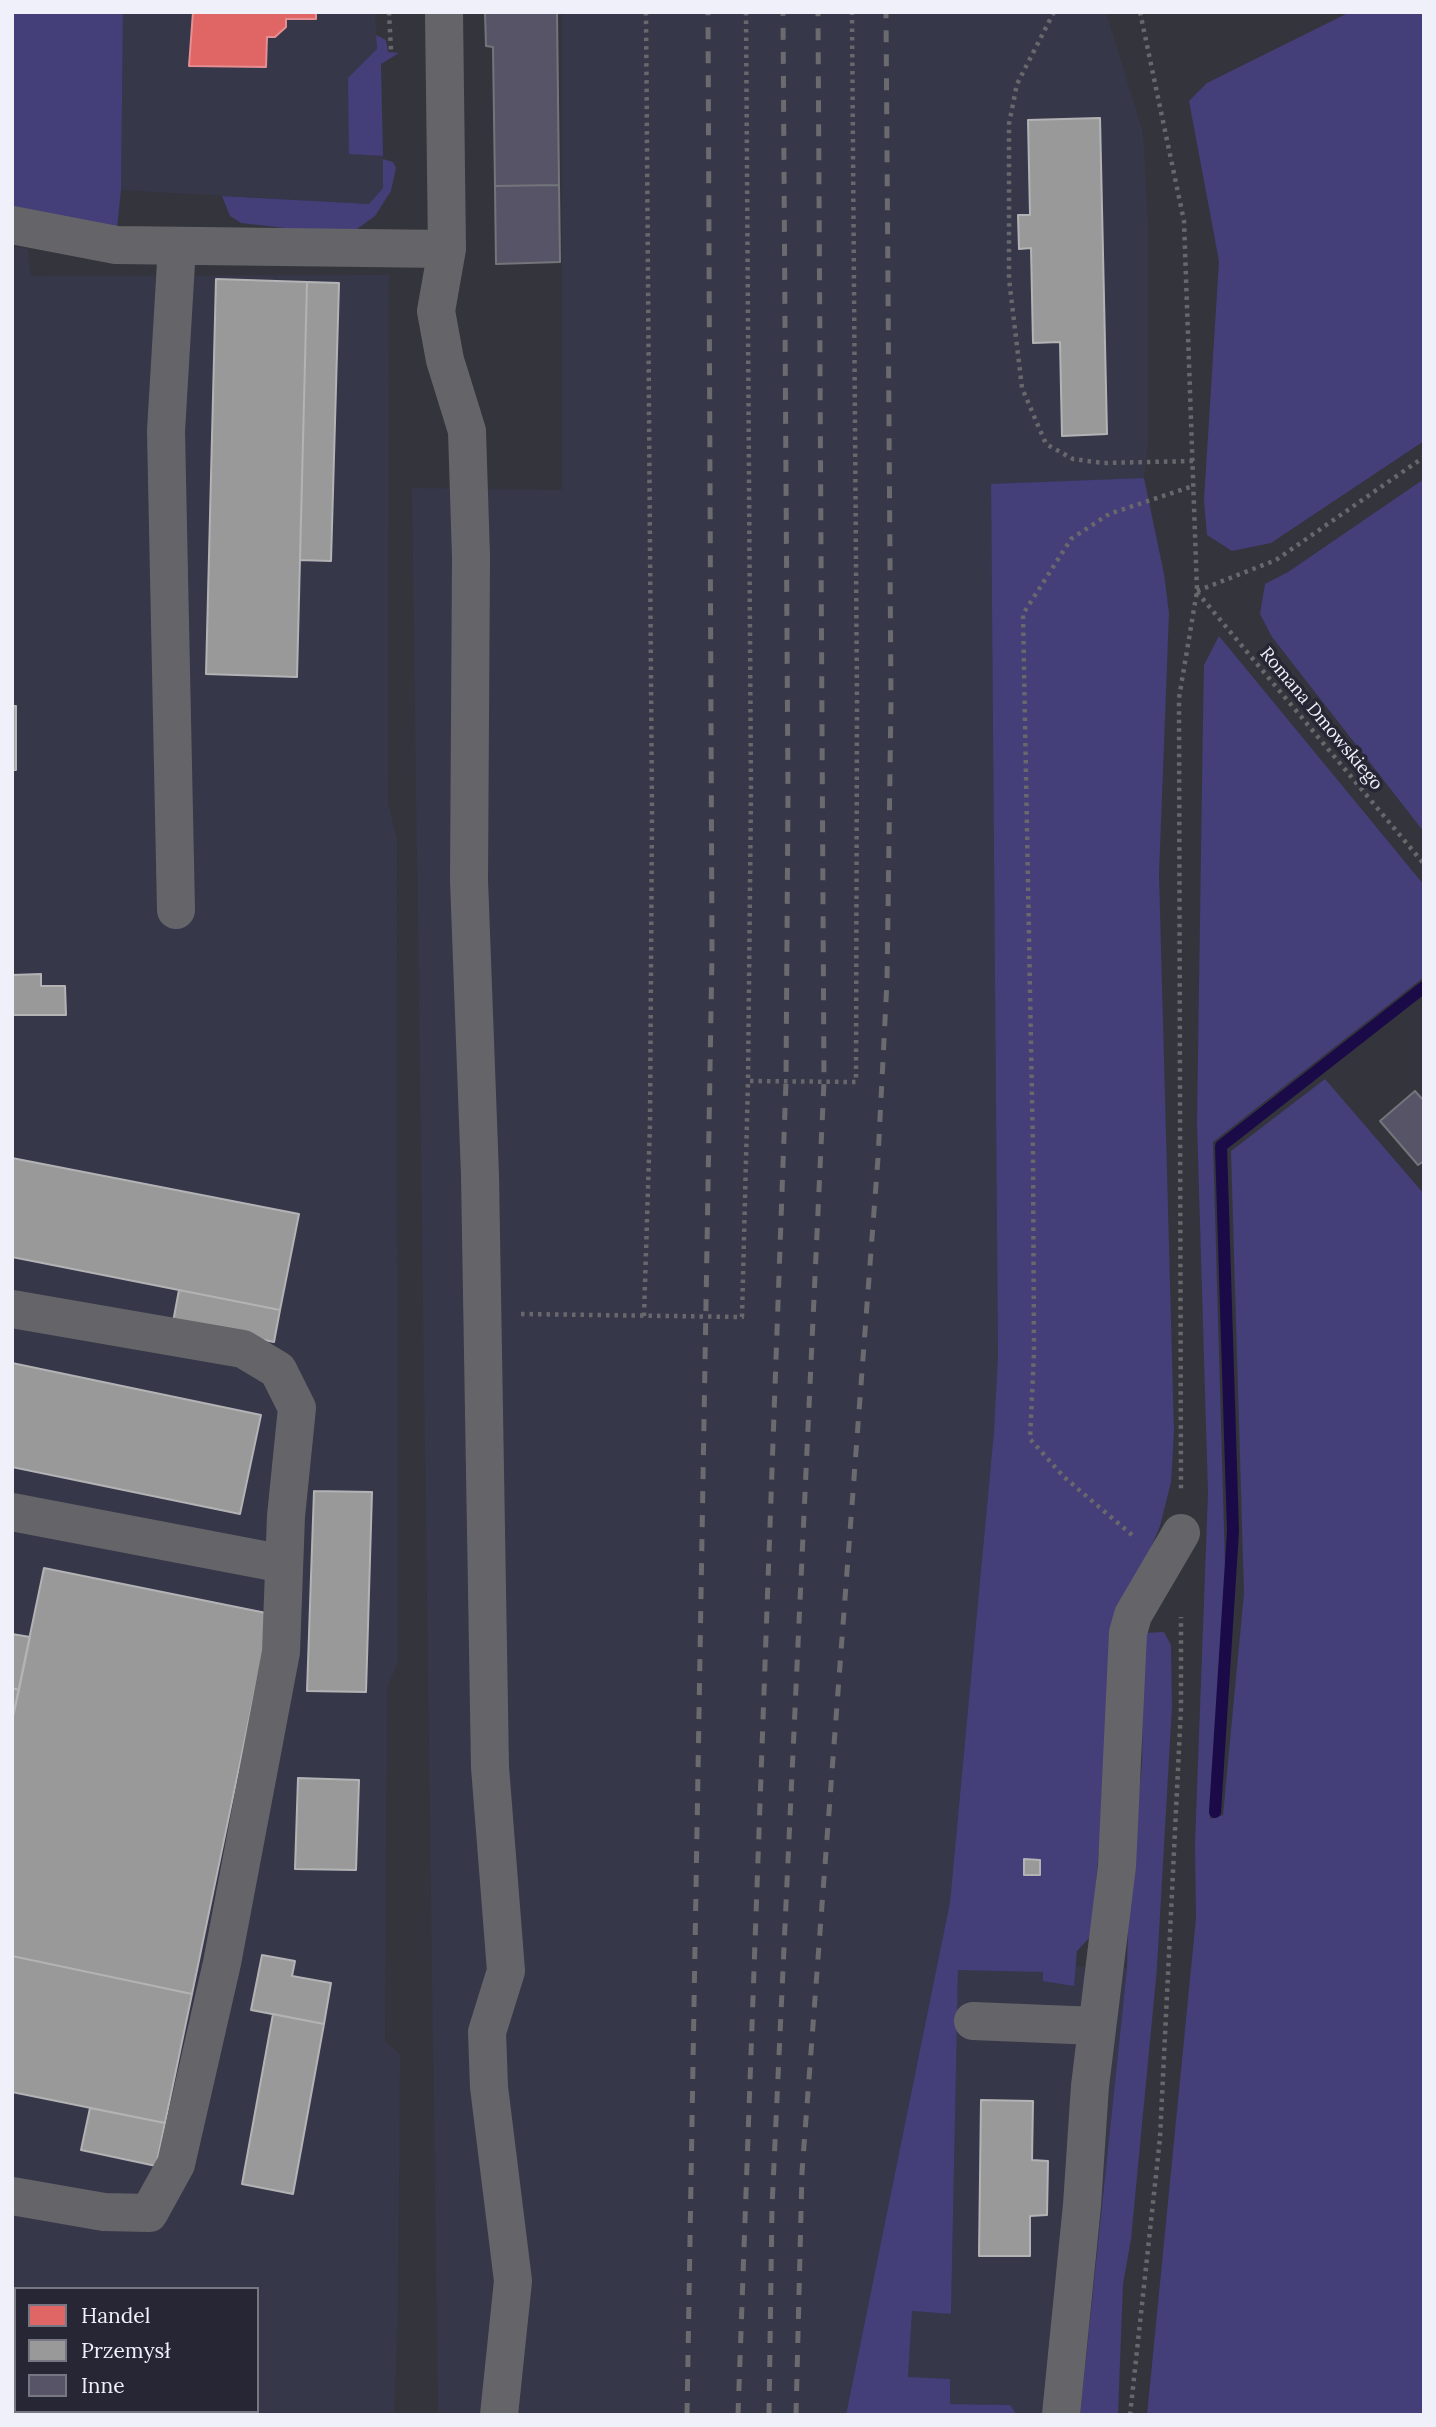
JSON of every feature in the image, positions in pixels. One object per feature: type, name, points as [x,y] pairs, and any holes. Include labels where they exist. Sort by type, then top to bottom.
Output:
[{"type":"street","points":[[444,12],[447,249],[436,312],[445,360],[467,431],[471,557],[469,880],[482,1314],[490,1767],[506,1970],[487,2032],[489,2087],[513,2281],[499,2415]]},
{"type":"street","points":[[12,225],[116,245],[447,249]]},
{"type":"street","points":[[176,910],[166,431],[177,246]]},
{"type":"street","points":[[12,1309],[243,1349],[278,1370],[297,1408],[284,1564],[281,1652],[222,1963],[176,2164],[149,2213],[104,2212],[12,2196]]},
{"type":"street","points":[[12,1512],[284,1564]]},
{"type":"street","points":[[1061,2415],[1097,2026],[1117,1866],[1128,1633],[1133,1615],[1172,1547]]},
{"type":"street","points":[[973,2021],[1097,2026]]},
{"type":"path","points":[[389,12],[391,50]]},
{"type":"path","points":[[644,1316],[650,1152],[652,813],[646,12]]},
{"type":"path","points":[[482,1314],[742,1317],[751,779],[746,12]]},
{"type":"path","points":[[748,1081],[856,1082],[858,701],[852,12]]},
{"type":"path","points":[[1054,12],[1017,84],[1009,124],[1009,279],[1022,388],[1046,444],[1073,459],[1103,463],[1192,461]]},
{"type":"path","points":[[1140,12],[1184,221],[1197,591],[1276,560],[1424,457]]},
{"type":"path","points":[[1172,1547],[1064,1477],[1030,1439],[1034,1353],[1033,1178],[1023,614],[1071,539],[1109,514],[1193,486]]},
{"type":"path","name":"Romana Dmowskiego","points":[[1197,591],[1424,864]]},
{"type":"shaded area","points":[[12,12],[123,12],[121,190],[117,228],[12,213]]},
{"type":"shaded area","points":[[123,12],[375,12],[377,49],[349,154],[383,156],[383,188],[369,204],[121,190]]},
{"type":"shaded area","points":[[562,12],[1106,12],[1143,133],[1148,223],[1148,443],[1144,478],[991,485],[998,1356],[994,1431],[950,1902],[846,2415],[438,2415],[412,488],[562,490]]},
{"type":"shaded area","points":[[1350,12],[1424,12],[1424,441],[1271,543],[1232,551],[1207,535],[1204,500],[1219,261],[1189,101],[1207,83]]},
{"type":"shaded area","points":[[376,35],[386,40],[388,52],[399,53],[381,64],[383,156],[349,154],[348,78],[377,49]]},
{"type":"shaded area","points":[[383,159],[393,162],[396,168],[391,191],[375,216],[357,229],[302,230],[241,223],[230,216],[222,196],[369,204],[383,188]]},
{"type":"shaded area","points":[[12,246],[28,249],[31,276],[389,275],[388,802],[397,840],[398,1662],[387,1688],[385,2041],[400,2054],[398,2311],[394,2415],[12,2415]]},
{"type":"shaded area","points":[[1144,478],[1164,574],[1169,613],[1159,874],[1174,1432],[1171,1482],[1160,1526],[1111,1643],[1107,1763],[1091,1936],[1077,1951],[1074,1986],[1043,1981],[1043,1972],[958,1970],[951,2314],[912,2311],[908,2377],[950,2379],[950,2404],[1010,2405],[1017,2415],[846,2415],[950,1902],[994,1431],[998,1356],[991,484]]},
{"type":"shaded area","points":[[1424,479],[1424,832],[1272,637],[1260,614],[1265,584],[1288,572]]},
{"type":"shaded area","points":[[1219,636],[1424,885],[1424,977],[1213,1142],[1227,1636],[1210,1819],[1223,1815],[1244,1593],[1231,1151],[1325,1079],[1424,1194],[1424,2415],[1147,2415],[1196,1918],[1195,1843],[1208,1493],[1197,1123],[1203,717],[1204,665]]},
{"type":"shaded area","points":[[1164,1632],[1171,1645],[1172,1706],[1157,1968],[1131,2239],[1123,2284],[1118,2415],[1080,2415],[1127,1968],[1129,1891],[1142,1764],[1144,1633]]},
{"type":"shaded area","points":[[958,1963],[1127,1968],[1080,2415],[1017,2415],[1009,2405],[949,2404],[908,2377],[912,2311],[951,2314]]},
{"type":"building: Handel","points":[[193,12],[316,12],[316,19],[286,19],[286,27],[275,37],[267,37],[266,67],[189,66]]},
{"type":"building: Przemysł","points":[[1100,118],[1107,434],[1062,436],[1060,342],[1033,343],[1031,248],[1019,249],[1018,215],[1030,215],[1028,120]]},
{"type":"building: Przemysł","points":[[216,279],[307,282],[297,677],[206,674]]},
{"type":"building: Przemysł","points":[[307,282],[339,283],[331,561],[300,560]]},
{"type":"building: Przemysł","points":[[12,706],[16,706],[16,770],[12,770]]},
{"type":"building: Przemysł","points":[[41,974],[41,986],[65,986],[66,1015],[12,1015],[12,975]]},
{"type":"building: Przemysł","points":[[12,1158],[299,1214],[280,1310],[12,1257]]},
{"type":"building: Przemysł","points":[[179,1290],[280,1310],[274,1342],[173,1322]]},
{"type":"building: Przemysł","points":[[12,1363],[261,1415],[240,1514],[12,1467]]},
{"type":"building: Przemysł","points":[[314,1491],[372,1492],[366,1692],[307,1691]]},
{"type":"building: Przemysł","points":[[44,1568],[271,1614],[192,1994],[12,1956],[12,1721]]},
{"type":"building: Przemysł","points":[[12,1634],[30,1637],[19,1690],[12,1688]]},
{"type":"building: Przemysł","points":[[12,1688],[19,1690],[12,1721]]},
{"type":"building: Przemysł","points":[[298,1778],[359,1780],[356,1870],[295,1869]]},
{"type":"building: Przemysł","points":[[1024,1859],[1040,1860],[1040,1875],[1024,1875]]},
{"type":"building: Przemysł","points":[[262,1955],[295,1961],[292,1976],[331,1983],[324,2024],[251,2010]]},
{"type":"building: Przemysł","points":[[12,1956],[192,1994],[165,2123],[12,2092]]},
{"type":"building: Przemysł","points":[[273,2014],[324,2024],[293,2194],[242,2184]]},
{"type":"building: Przemysł","points":[[981,2100],[1033,2101],[1032,2160],[1048,2161],[1047,2215],[1030,2216],[1030,2256],[979,2256]]},
{"type":"building: Przemysł","points":[[90,2108],[165,2123],[156,2166],[81,2150]]},
{"type":"building: Inne","points":[[485,12],[557,12],[559,185],[495,186],[493,47],[486,46]]},
{"type":"building: Inne","points":[[559,185],[560,262],[496,264],[495,186]]},
{"type":"building: Inne","points":[[1415,1091],[1424,1101],[1424,1161],[1418,1165],[1380,1121]]},
{"type":"waterway","points":[[1215,1812],[1233,1531],[1221,1146],[1424,987]]},
{"type":"railway","points":[[687,2415],[712,953],[708,12]]},
{"type":"railway","points":[[738,2415],[786,1081],[788,792],[783,12]]},
{"type":"railway","points":[[769,2415],[772,2207],[824,1082],[818,12]]},
{"type":"railway","points":[[796,2415],[802,2172],[878,1158],[887,981],[891,700],[886,12]]}]
